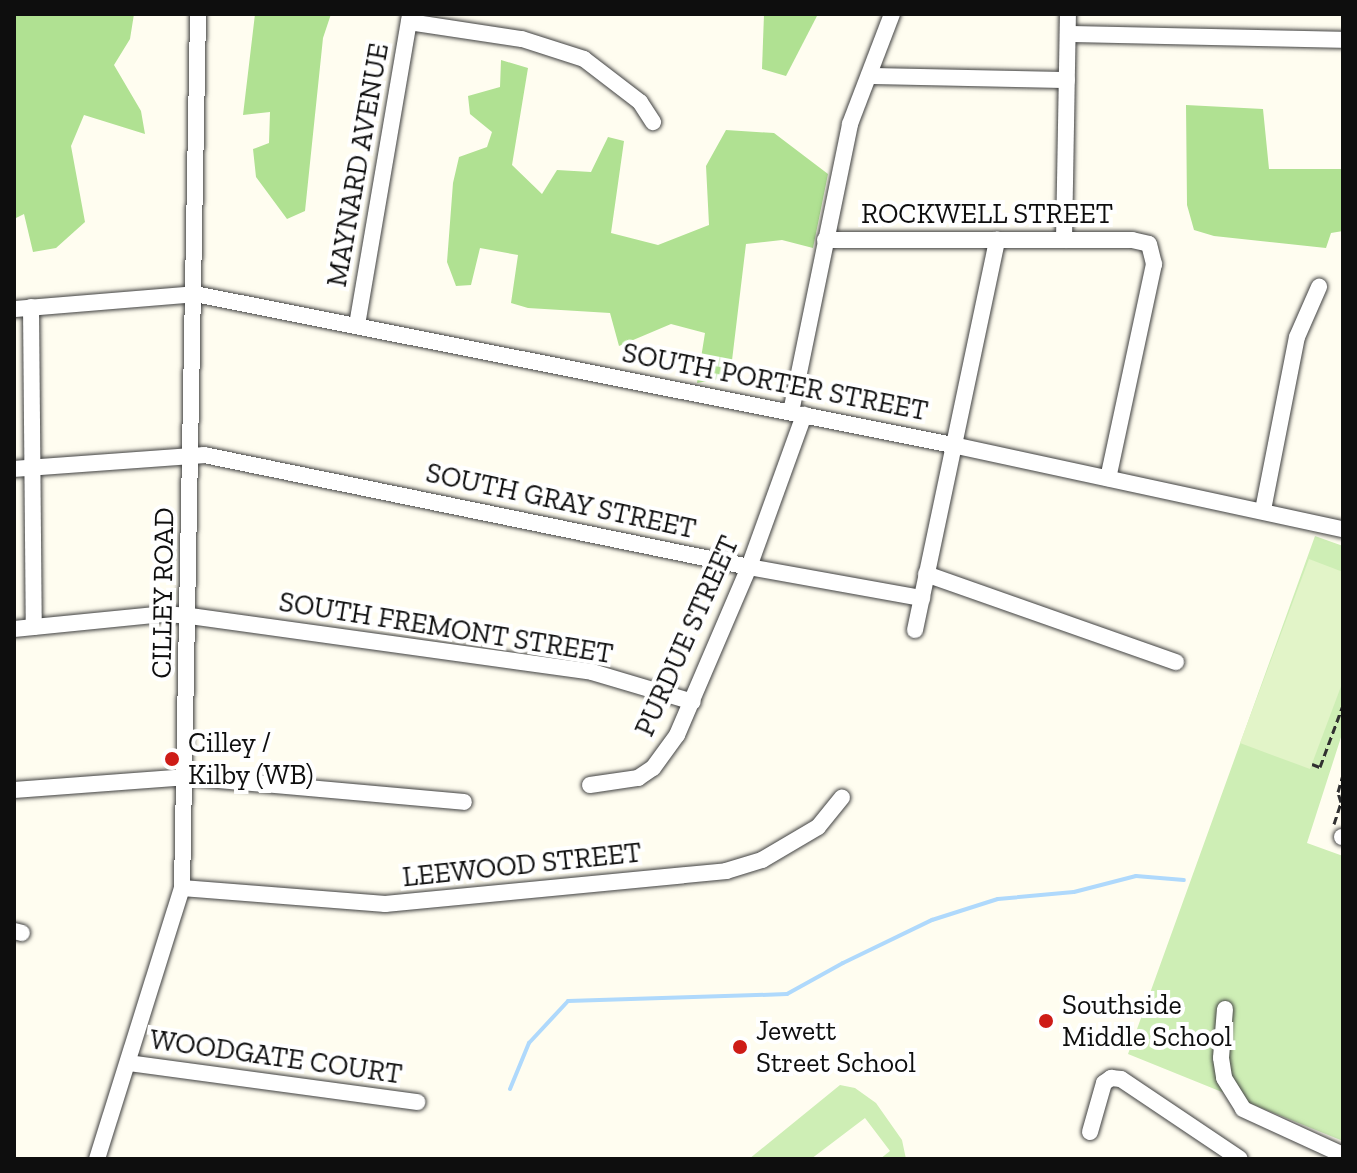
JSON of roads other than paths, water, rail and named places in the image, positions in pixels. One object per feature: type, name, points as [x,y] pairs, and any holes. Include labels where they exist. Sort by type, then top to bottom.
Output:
[{"type":"street","name":"CILLEY ROAD","points":[[97,1159],[182,888],[190,616],[198,14]]},
{"type":"street","name":"PURDUE STREET","points":[[590,785],[638,778],[653,768],[677,735],[693,702],[749,567],[798,414],[825,240],[850,124],[892,14]]},
{"type":"street","points":[[1064,240],[1068,14]]},
{"type":"street","points":[[410,18],[522,39],[584,59],[640,102],[653,122]]},
{"type":"street","name":"MAYNARD AVENUE","points":[[357,325],[410,18]]},
{"type":"street","points":[[1068,34],[1343,40]]},
{"type":"street","points":[[869,76],[1067,80]]},
{"type":"street","name":"ROCKWELL STREET","points":[[825,240],[1132,240],[1149,244],[1154,264],[1108,478]]},
{"type":"street","points":[[915,630],[997,240]]},
{"type":"street","points":[[1263,510],[1297,337],[1319,287]]},
{"type":"street","name":"SOUTH PORTER STREET","points":[[22,308],[195,294],[953,445],[1343,529]]},
{"type":"street","points":[[22,308],[33,468],[34,627]]},
{"type":"street","name":"SOUTH GRAY STREET","points":[[14,469],[191,454],[749,567],[922,598]]},
{"type":"street","points":[[926,574],[1176,662]]},
{"type":"street","name":"SOUTH FREMONT STREET","points":[[14,629],[163,614],[190,616],[592,672],[693,702]]},
{"type":"street","points":[[14,790],[185,777],[464,802]]},
{"type":"street","name":"LEEWOOD STREET","points":[[182,888],[385,904],[726,871],[762,860],[818,827],[842,797]]},
{"type":"street","points":[[1225,1009],[1221,1058],[1224,1078],[1243,1109],[1343,1155]]},
{"type":"street","name":"WOODGATE COURT","points":[[128,1063],[417,1102]]},
{"type":"street","points":[[1090,1132],[1104,1083],[1111,1078],[1121,1079],[1240,1159]]},
{"type":"waterway","points":[[510,1089],[529,1043],[568,1001],[787,994],[932,920],[998,899],[1074,892],[1136,876],[1184,880]]},
{"type":"place","name":"Cilley / Kilby (WB)","points":[[172,759]]},
{"type":"place","name":"Southside Middle School","points":[[1046,1021]]},
{"type":"place","name":"Jewett Street School","points":[[740,1047]]}]
